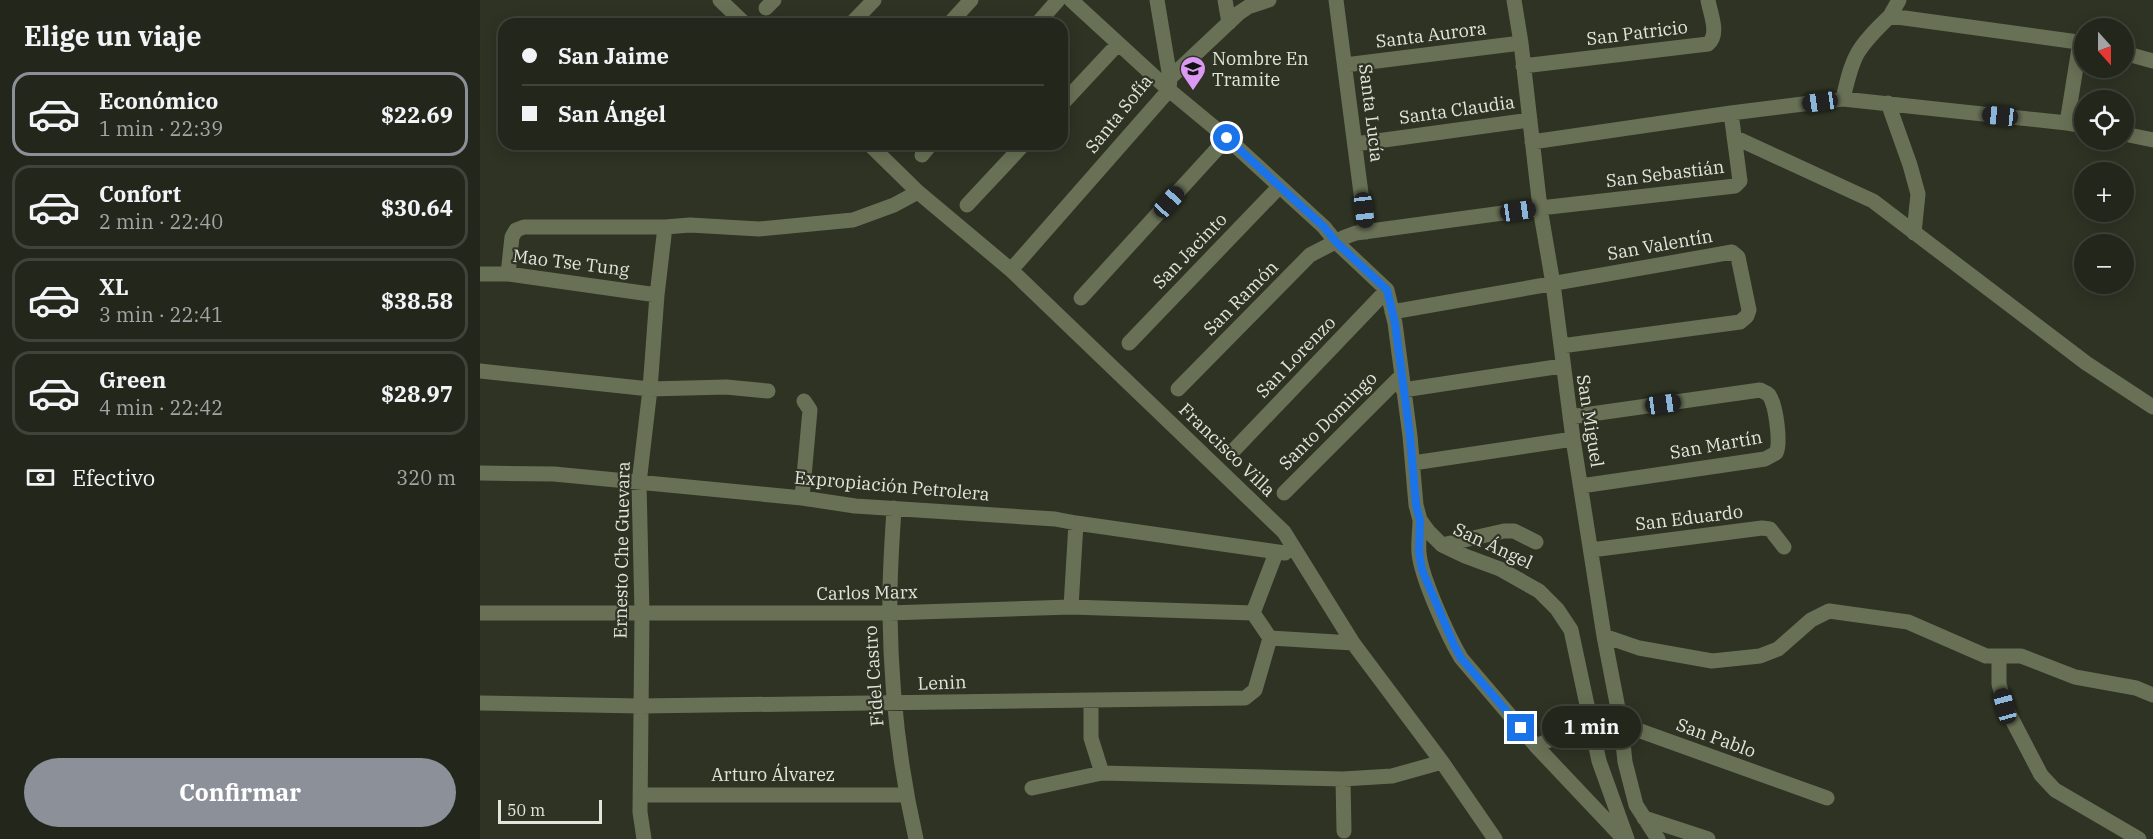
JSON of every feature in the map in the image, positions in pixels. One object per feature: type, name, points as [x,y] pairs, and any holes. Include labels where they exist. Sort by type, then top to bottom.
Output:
[{"type":"street","points":[[720,0],[739,18]]},
{"type":"street","points":[[857,18],[874,0]]},
{"type":"street","points":[[954,18],[971,0]]},
{"type":"street","points":[[1042,18],[1058,0]]},
{"type":"street","points":[[1071,0],[1118,44],[1169,84],[1324,227],[1336,242],[1387,290],[1413,463],[1416,505],[1420,520]]},
{"type":"street","points":[[1084,0],[1088,16]]},
{"type":"street","points":[[1157,0],[1169,84]]},
{"type":"street","points":[[1225,0],[1229,23]]},
{"type":"street","name":"Santa Sofía","points":[[1011,270],[1169,84],[1229,23],[1248,8],[1269,0]]},
{"type":"street","name":"Santa Lucía","points":[[1336,0],[1366,232]]},
{"type":"street","name":"San Miguel","points":[[1516,0],[1540,208],[1604,636],[1630,786],[1636,805],[1658,839]]},
{"type":"street","name":"San Patricio","points":[[1523,66],[1708,44],[1714,33],[1708,0]]},
{"type":"street","points":[[1843,99],[1850,68],[1860,46],[1890,16],[1899,0]]},
{"type":"street","points":[[1890,16],[2074,42]]},
{"type":"street","name":"Santa Aurora","points":[[1345,65],[1521,43]]},
{"type":"street","points":[[1068,98],[1118,44]]},
{"type":"street","points":[[2134,56],[2153,61]]},
{"type":"street","points":[[2067,123],[2076,78]]},
{"type":"street","points":[[1532,142],[1843,99],[2074,124]]},
{"type":"street","points":[[1888,104],[1918,194],[1914,233]]},
{"type":"street","name":"San Sebastián","points":[[1540,208],[1735,186],[1740,177],[1731,113]]},
{"type":"street","name":"Santa Claudia","points":[[1355,144],[1530,120]]},
{"type":"street","points":[[2134,136],[2153,140]]},
{"type":"street","points":[[1734,137],[1873,201],[2086,363],[2153,407]]},
{"type":"street","points":[[1081,298],[1227,138]]},
{"type":"street","name":"Francisco Villa","points":[[875,150],[918,192],[1011,270],[1284,532],[1300,554],[1353,643],[1442,762],[1495,839]]},
{"type":"street","points":[[967,205],[1018,150]]},
{"type":"street","name":"San Jacinto","points":[[1129,343],[1279,187]]},
{"type":"street","points":[[508,274],[512,237],[516,230],[524,226],[690,225],[759,229],[853,220],[894,205],[918,192]]},
{"type":"street","points":[[1336,242],[1345,237],[1366,232],[1540,208]]},
{"type":"street","name":"Ernesto Che Guevara","points":[[644,839],[640,812],[642,613],[639,483],[665,226]]},
{"type":"street","name":"San Ramón","points":[[1179,389],[1310,255],[1336,242]]},
{"type":"street","name":"San Valentín","points":[[1553,284],[1732,252],[1739,259],[1749,310],[1747,316],[1740,322],[1561,346]]},
{"type":"street","name":"Mao Tse Tung","points":[[480,274],[508,274],[657,295]]},
{"type":"street","points":[[1392,312],[1553,284]]},
{"type":"street","name":"San Lorenzo","points":[[1233,451],[1387,290]]},
{"type":"street","points":[[1402,383],[1562,366]]},
{"type":"street","points":[[480,371],[650,389],[726,387],[768,391]]},
{"type":"street","name":"Santo Domingo","points":[[1284,493],[1402,383]]},
{"type":"street","name":"San Martín","points":[[1570,417],[1760,390],[1768,394],[1772,403],[1779,442],[1776,453],[1765,459],[1581,486]]},
{"type":"street","points":[[802,498],[810,410],[804,401]]},
{"type":"street","points":[[1413,463],[1573,439]]},
{"type":"street","name":"Expropiación Petrolera","points":[[480,473],[554,474],[802,498],[855,506],[1055,519],[1276,553],[1300,554]]},
{"type":"street","name":"Fidel Castro","points":[[894,508],[890,612],[894,703],[905,795],[916,839]]},
{"type":"street","name":"San Ángel","points":[[1420,520],[1442,545],[1527,582],[1549,599],[1571,630],[1599,761],[1625,839]]},
{"type":"street","name":"San Ángel","points":[[1420,520],[1419,552],[1422,570],[1461,658],[1536,746],[1625,839]]},
{"type":"street","points":[[1071,607],[1076,524]]},
{"type":"street","name":"San Eduardo","points":[[1591,550],[1762,528],[1770,529],[1784,547]]},
{"type":"street","points":[[1442,545],[1504,531],[1514,531],[1536,542]]},
{"type":"street","points":[[1276,553],[1253,613],[1270,638],[1353,643]]},
{"type":"street","name":"Carlos Marx","points":[[480,613],[890,612],[1071,607],[1253,613]]},
{"type":"street","points":[[1604,636],[1639,648],[1712,661],[1760,656],[1778,649],[1811,620],[1829,611],[1908,622],[1986,656],[2021,656],[2075,677],[2136,688],[2153,694]]},
{"type":"street","name":"Lenin","points":[[480,703],[640,706],[1245,698],[1255,690],[1270,638]]},
{"type":"street","points":[[1999,656],[1999,684],[2005,706],[2041,775],[2055,790],[2139,839]]},
{"type":"street","points":[[1091,701],[1091,738],[1102,773]]},
{"type":"street","points":[[1536,746],[1590,722]]},
{"type":"street","name":"San Pablo","points":[[1590,722],[1621,724],[1827,798]]},
{"type":"street","points":[[1032,788],[1102,773],[1343,779],[1392,776],[1442,762]]},
{"type":"street","points":[[1343,779],[1344,831]]},
{"type":"street","name":"Arturo Álvarez","points":[[640,795],[905,795]]},
{"type":"street","points":[[1644,818],[1708,839]]},
{"type":"place","name":"Nombre En Tramite","points":[[1193,92]]},
{"type":"route","points":[[1227,138],[1324,227],[1336,242],[1387,290],[1395,323],[1410,436],[1416,505],[1420,520],[1419,552],[1422,570],[1461,658],[1521,728]]}]
